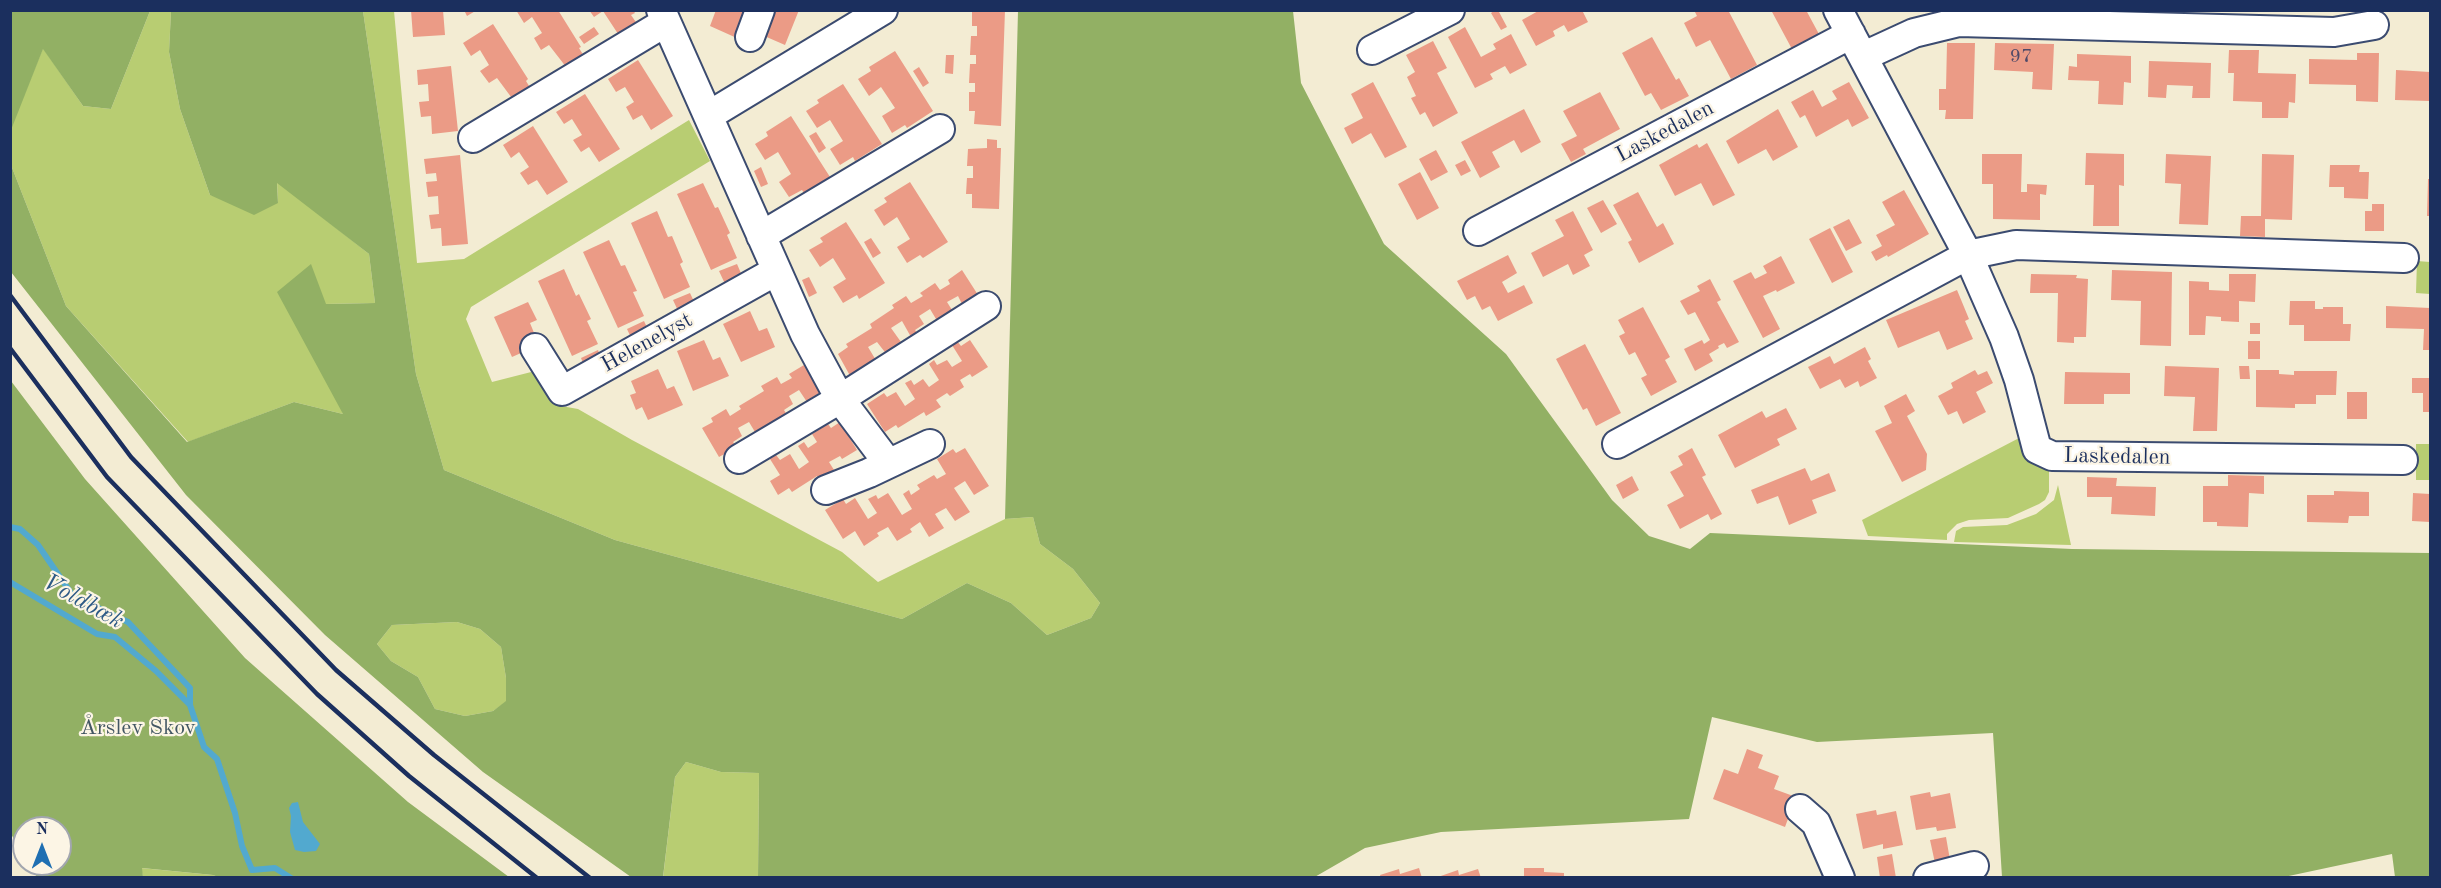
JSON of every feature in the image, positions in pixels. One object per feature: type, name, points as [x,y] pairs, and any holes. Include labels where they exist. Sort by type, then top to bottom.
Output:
[{"type":"street","points":[[750,37],[760,10]]},
{"type":"street","points":[[708,116],[883,10]]},
{"type":"street","points":[[1372,51],[1450,10]]},
{"type":"street","points":[[473,138],[663,16],[805,334],[840,399],[888,464]]},
{"type":"street","name":"Laskedalen","points":[[1478,231],[1851,33],[1914,33],[1959,22],[2334,32],[2374,25]]},
{"type":"street","name":"Laskedalen","points":[[1851,33],[1968,255],[2004,337],[2019,380],[2037,449],[2052,456],[2403,460]]},
{"type":"street","points":[[761,236],[939,129]]},
{"type":"street","points":[[1617,444],[1968,255],[2016,245],[2404,258]]},
{"type":"street","name":"Helenelyst","points":[[535,348],[562,391],[776,271]]},
{"type":"street","points":[[739,459],[840,399],[986,306]]},
{"type":"street","points":[[826,490],[930,444]]},
{"type":"street","points":[[1800,809],[1816,823],[1840,878]]},
{"type":"street","points":[[1928,878],[1974,867]]},
{"type":"green space","points":[[11,10],[150,11],[111,109],[83,106],[43,49],[11,130]]},
{"type":"green space","points":[[150,11],[171,11],[169,52],[180,109],[210,195],[278,203],[277,181],[369,254],[375,303],[325,304],[343,414],[294,402],[188,442],[66,306],[11,165],[10,130],[43,48],[83,106],[111,109]]},
{"type":"green space","points":[[171,11],[363,11],[416,374],[444,470],[615,540],[902,619],[967,583],[1011,603],[1047,635],[1091,618],[1100,603],[1073,569],[1040,544],[1033,517],[1005,519],[1018,11],[1293,11],[1301,83],[1384,244],[1506,354],[1612,500],[1649,536],[1690,549],[1710,533],[2072,549],[2430,553],[2430,877],[2395,877],[2392,854],[2284,877],[2002,877],[1993,733],[1817,742],[1712,717],[1689,819],[1441,832],[1365,848],[1313,878],[758,877],[759,773],[721,772],[686,762],[675,777],[663,877],[631,877],[483,772],[325,635],[186,495],[11,272],[11,165],[66,306],[187,442],[294,402],[343,414],[277,292],[311,264],[326,304],[375,303],[369,254],[277,183],[278,203],[254,215],[210,195],[180,109],[169,52]],"holes":[[[457,622],[480,629],[501,647],[506,678],[506,701],[493,711],[465,716],[435,709],[418,677],[391,661],[377,644],[392,625]]]},
{"type":"green space","points":[[363,11],[394,11],[417,263],[464,259],[689,120],[710,161],[471,307],[466,319],[492,382],[539,370],[554,400],[561,406],[578,409],[842,552],[878,582],[1005,519],[1033,517],[1040,544],[1073,569],[1100,603],[1091,618],[1047,635],[1011,603],[967,583],[902,619],[615,540],[444,470],[416,374]]},
{"type":"green space","points":[[2417,261],[2430,262],[2430,294],[2416,293]]},
{"type":"green space","name":"Årslev Skov","points":[[11,381],[85,479],[245,658],[408,802],[509,877],[221,878],[213,875],[142,868],[143,877],[37,877],[72,876],[72,816],[12,816],[12,836]]},
{"type":"green space","points":[[2021,437],[2049,466],[2049,492],[2045,500],[2039,504],[2008,518],[1969,520],[1957,524],[1947,534],[1947,540],[1868,536],[1862,520]]},
{"type":"green space","points":[[2416,444],[2430,444],[2430,480],[2416,480]]},
{"type":"green space","points":[[2058,485],[2071,545],[1954,542],[1956,531],[1963,527],[2007,525],[2036,514],[2054,500]]},
{"type":"green space","points":[[457,622],[480,629],[501,647],[506,678],[506,702],[493,711],[465,716],[435,709],[418,677],[391,661],[377,644],[392,625]]},
{"type":"green space","points":[[686,762],[721,772],[759,773],[758,877],[663,878],[675,777]]},
{"type":"green space","points":[[141,868],[213,875],[221,877],[143,877]]},
{"type":"water","points":[[298,802],[303,822],[320,844],[316,851],[295,850],[290,832],[289,808],[292,803]]},
{"type":"building","points":[[411,10],[443,10],[445,35],[413,37]]},
{"type":"building","points":[[464,10],[477,10],[467,16]]},
{"type":"building","points":[[516,10],[558,10],[587,61],[570,72],[549,45],[541,50],[534,38],[542,33],[532,17],[524,23]]},
{"type":"building","points":[[589,10],[633,10],[635,13],[631,15],[640,28],[622,40],[603,11],[594,17]]},
{"type":"building","points":[[716,10],[751,10],[739,39],[710,26]]},
{"type":"building","points":[[772,10],[799,10],[785,45],[762,35]]},
{"type":"building","points":[[972,10],[1005,10],[1001,126],[974,124],[975,111],[969,111],[969,92],[975,92],[975,83],[969,83],[970,64],[976,64],[976,55],[970,55],[971,36],[977,36],[977,26],[972,26]]},
{"type":"building","points":[[1498,10],[1507,27],[1501,30],[1491,13]]},
{"type":"building","points":[[1540,10],[1543,12],[1582,10],[1588,22],[1568,32],[1564,25],[1553,31],[1555,36],[1536,46],[1522,20]]},
{"type":"building","points":[[1694,10],[1728,10],[1757,65],[1731,79],[1710,40],[1696,47],[1684,23],[1697,16]]},
{"type":"building","points":[[1771,10],[1806,10],[1820,36],[1793,51]]},
{"type":"building","points":[[493,24],[528,79],[526,81],[534,94],[517,105],[497,78],[489,83],[480,71],[489,65],[480,50],[471,56],[463,43]]},
{"type":"building","points":[[594,27],[599,34],[584,44],[579,37]]},
{"type":"building","points":[[1465,27],[1481,57],[1496,49],[1493,44],[1511,34],[1527,65],[1510,74],[1505,66],[1490,74],[1493,79],[1475,88],[1448,37]]},
{"type":"building","points":[[1652,37],[1676,80],[1679,78],[1689,96],[1661,110],[1651,93],[1645,96],[1622,53]]},
{"type":"building","points":[[1433,41],[1447,68],[1437,73],[1458,113],[1433,127],[1425,112],[1420,115],[1411,98],[1416,96],[1407,77],[1415,72],[1406,55]]},
{"type":"building","points":[[1947,43],[1975,43],[1973,119],[1945,119],[1946,110],[1939,110],[1939,89],[1946,89]]},
{"type":"building","points":[[1995,43],[2054,44],[2052,90],[2032,89],[2033,72],[1994,70]]},
{"type":"building","points":[[2229,50],[2259,50],[2258,73],[2296,74],[2295,103],[2289,102],[2288,118],[2262,118],[2262,102],[2233,101],[2234,73],[2228,73]]},
{"type":"building","points":[[895,51],[933,111],[907,128],[905,125],[892,133],[882,116],[895,108],[881,87],[869,96],[858,79],[871,71],[869,67]]},
{"type":"building","points":[[2357,53],[2379,53],[2378,102],[2356,101],[2356,85],[2309,84],[2309,59],[2357,60]]},
{"type":"building","points":[[2077,54],[2131,56],[2131,83],[2124,82],[2123,105],[2098,104],[2099,81],[2068,80],[2069,66],[2077,67]]},
{"type":"building","points":[[946,55],[954,55],[953,74],[945,73]]},
{"type":"building","points":[[638,60],[673,116],[651,130],[642,115],[633,120],[626,107],[634,102],[625,87],[616,92],[608,79]]},
{"type":"building","points":[[2149,61],[2211,63],[2210,98],[2192,98],[2193,86],[2167,85],[2166,98],[2148,97]]},
{"type":"building","points":[[451,66],[458,131],[432,134],[431,116],[421,117],[419,102],[429,101],[428,84],[418,85],[417,70]]},
{"type":"building","points":[[919,67],[929,83],[923,87],[913,71]]},
{"type":"building","points":[[2396,70],[2430,72],[2430,101],[2395,100]]},
{"type":"building","points":[[1373,82],[1407,147],[1385,158],[1371,133],[1352,144],[1344,128],[1363,118],[1351,94]]},
{"type":"building","points":[[1849,82],[1869,118],[1852,127],[1848,119],[1816,137],[1805,115],[1800,118],[1791,102],[1813,90],[1822,107],[1837,99],[1832,91]]},
{"type":"building","points":[[843,84],[882,144],[855,161],[853,157],[840,165],[830,149],[843,141],[830,120],[817,128],[806,111],[819,103],[817,100]]},
{"type":"building","points":[[1600,92],[1620,129],[1583,149],[1586,154],[1571,162],[1561,144],[1577,136],[1563,111]]},
{"type":"building","points":[[585,94],[620,149],[599,162],[589,147],[581,152],[573,140],[582,135],[572,119],[564,124],[556,112]]},
{"type":"building","points":[[1524,109],[1541,142],[1521,153],[1514,140],[1492,152],[1500,167],[1480,178],[1461,142]]},
{"type":"building","points":[[1778,109],[1798,147],[1773,161],[1766,149],[1738,164],[1726,141]]},
{"type":"building","points":[[791,116],[830,177],[804,193],[802,190],[789,197],[779,182],[791,174],[778,152],[765,160],[755,144],[768,136],[766,132]]},
{"type":"building","points":[[533,126],[568,182],[547,195],[537,180],[528,185],[520,173],[529,167],[519,152],[511,158],[503,145]]},
{"type":"building","points":[[816,132],[826,148],[819,153],[809,136]]},
{"type":"building","points":[[987,139],[997,140],[997,148],[1001,148],[999,209],[972,208],[972,194],[966,194],[967,178],[973,178],[973,166],[967,166],[968,149],[987,148]]},
{"type":"building","points":[[1707,143],[1735,195],[1713,206],[1701,183],[1675,196],[1659,165],[1697,144],[1699,148]]},
{"type":"building","points":[[1436,150],[1448,172],[1431,181],[1419,159]]},
{"type":"building","points":[[2086,153],[2124,154],[2124,186],[2119,185],[2119,226],[2093,226],[2094,185],[2085,185]]},
{"type":"building","points":[[1982,154],[2022,154],[2021,192],[2027,192],[2027,184],[2047,185],[2046,195],[2040,194],[2040,220],[1993,219],[1993,184],[1982,184]]},
{"type":"building","points":[[2166,154],[2211,156],[2208,225],[2179,224],[2181,184],[2165,183]]},
{"type":"building","points":[[2262,154],[2294,155],[2292,220],[2265,219],[2265,237],[2240,236],[2241,216],[2261,216]]},
{"type":"building","points":[[460,155],[468,244],[442,246],[441,228],[431,229],[429,215],[439,214],[438,196],[428,197],[426,182],[437,181],[436,173],[426,174],[424,159]]},
{"type":"building","points":[[1465,160],[1471,171],[1461,176],[1455,165]]},
{"type":"building","points":[[2330,165],[2360,165],[2359,172],[2369,172],[2368,199],[2344,198],[2344,187],[2329,187]]},
{"type":"building","points":[[761,167],[768,184],[761,187],[754,171]]},
{"type":"building","points":[[1420,172],[1439,208],[1417,220],[1398,184]]},
{"type":"building","points":[[2428,179],[2430,179],[2430,216],[2427,216]]},
{"type":"building","points":[[910,182],[948,242],[923,258],[920,255],[907,263],[897,247],[910,239],[897,217],[884,226],[874,210],[887,202],[884,198]]},
{"type":"building","points":[[703,183],[730,233],[727,235],[737,258],[711,270],[677,194]]},
{"type":"building","points":[[1904,190],[1929,234],[1888,257],[1887,255],[1876,261],[1871,252],[1882,246],[1876,235],[1895,225],[1882,202]]},
{"type":"building","points":[[1638,192],[1657,227],[1663,223],[1674,244],[1639,263],[1628,242],[1632,240],[1613,205]]},
{"type":"building","points":[[1603,200],[1617,224],[1601,233],[1587,208]]},
{"type":"building","points":[[2372,204],[2384,204],[2384,231],[2365,231],[2365,211],[2372,211]]},
{"type":"building","points":[[657,211],[668,237],[672,236],[690,287],[664,299],[631,223]]},
{"type":"building","points":[[1573,211],[1593,250],[1584,255],[1590,266],[1573,275],[1568,264],[1543,277],[1531,253],[1564,236],[1555,220]]},
{"type":"building","points":[[1849,219],[1862,243],[1846,251],[1833,227]]},
{"type":"building","points":[[846,222],[885,283],[859,299],[857,295],[843,303],[833,287],[846,279],[833,258],[820,267],[809,250],[823,242],[820,238]]},
{"type":"building","points":[[1830,228],[1853,272],[1832,283],[1809,239]]},
{"type":"building","points":[[871,238],[881,253],[873,258],[864,242]]},
{"type":"building","points":[[609,240],[621,266],[625,265],[637,291],[633,292],[644,316],[618,328],[583,252]]},
{"type":"building","points":[[1508,255],[1517,273],[1502,282],[1508,293],[1524,285],[1533,303],[1498,321],[1490,306],[1482,310],[1475,296],[1467,300],[1457,281]]},
{"type":"building","points":[[1781,256],[1795,283],[1763,296],[1780,329],[1763,338],[1733,281],[1751,272],[1755,279],[1767,273],[1763,266]]},
{"type":"building","points":[[737,264],[743,278],[726,286],[719,271]]},
{"type":"building","points":[[564,269],[576,296],[579,294],[591,319],[587,321],[598,344],[572,356],[538,281]]},
{"type":"building","points":[[962,270],[980,298],[966,312],[958,296],[947,302],[952,310],[943,317],[939,324],[930,309],[919,316],[924,324],[915,330],[917,333],[911,337],[902,321],[891,328],[901,342],[891,349],[894,353],[888,356],[877,342],[868,347],[877,362],[854,383],[838,354],[848,347],[846,344],[872,328],[870,324],[894,308],[892,305],[906,296],[911,303],[923,296],[920,293],[935,283],[940,290],[950,284],[948,280]]},
{"type":"building","points":[[2112,270],[2172,272],[2171,346],[2140,345],[2141,301],[2111,300]]},
{"type":"building","points":[[2031,274],[2077,275],[2076,278],[2088,279],[2086,337],[2074,337],[2074,343],[2057,342],[2058,293],[2030,293]]},
{"type":"building","points":[[2229,274],[2256,274],[2255,302],[2239,301],[2239,322],[2221,321],[2221,317],[2206,316],[2205,335],[2189,335],[2189,281],[2209,282],[2209,290],[2229,291]]},
{"type":"building","points":[[809,277],[817,293],[809,297],[802,280]]},
{"type":"building","points":[[1710,279],[1721,300],[1717,302],[1739,342],[1727,348],[1724,343],[1718,346],[1719,348],[1709,354],[1713,361],[1695,371],[1684,349],[1702,340],[1704,344],[1710,340],[1695,312],[1688,315],[1680,301],[1700,291],[1697,286]]},
{"type":"building","points":[[1957,290],[1969,319],[1965,321],[1973,339],[1947,350],[1939,331],[1898,348],[1886,320]]},
{"type":"building","points":[[690,293],[697,308],[680,315],[673,300]]},
{"type":"building","points":[[2290,301],[2315,301],[2315,309],[2343,307],[2343,324],[2351,324],[2350,341],[2304,341],[2304,325],[2289,325]]},
{"type":"building","points":[[528,302],[537,320],[530,323],[539,345],[512,357],[494,317]]},
{"type":"building","points":[[2386,306],[2430,308],[2430,350],[2423,350],[2424,329],[2386,328]]},
{"type":"building","points":[[1643,307],[1670,357],[1665,360],[1677,382],[1651,396],[1641,378],[1647,375],[1635,352],[1629,355],[1619,336],[1625,333],[1618,320]]},
{"type":"building","points":[[750,311],[759,331],[767,328],[775,347],[741,362],[723,324]]},
{"type":"building","points":[[644,321],[651,336],[634,344],[627,329]]},
{"type":"building","points":[[2250,323],[2260,323],[2260,334],[2250,334]]},
{"type":"building","points":[[704,340],[713,360],[720,357],[729,376],[693,391],[677,351]]},
{"type":"building","points":[[970,340],[988,367],[972,377],[970,374],[960,380],[964,387],[950,396],[947,393],[936,400],[941,407],[926,416],[924,412],[898,428],[896,425],[885,432],[867,404],[884,393],[887,397],[896,392],[905,406],[915,399],[905,383],[911,380],[914,385],[923,379],[929,387],[939,380],[929,364],[934,360],[937,365],[947,360],[952,367],[962,361],[952,345],[957,341],[961,346]]},
{"type":"building","points":[[2248,341],[2260,341],[2260,359],[2248,359]]},
{"type":"building","points":[[1585,344],[1621,413],[1596,426],[1587,408],[1583,410],[1556,359]]},
{"type":"building","points":[[1865,347],[1871,359],[1868,361],[1877,378],[1860,387],[1858,381],[1845,388],[1840,379],[1820,389],[1808,367],[1830,356],[1834,364]]},
{"type":"building","points":[[598,350],[604,365],[587,373],[581,358]]},
{"type":"building","points":[[804,365],[821,392],[811,398],[814,402],[809,405],[799,390],[789,396],[793,404],[784,410],[787,415],[758,437],[749,422],[738,428],[742,436],[733,442],[737,447],[719,457],[702,428],[713,422],[711,418],[726,409],[730,416],[741,409],[739,406],[764,391],[761,386],[777,377],[781,384],[792,378],[789,374]]},
{"type":"building","points":[[2165,366],[2219,368],[2217,431],[2193,431],[2195,397],[2164,396]]},
{"type":"building","points":[[2239,366],[2249,366],[2250,379],[2240,379]]},
{"type":"building","points":[[658,369],[667,389],[674,386],[683,405],[648,420],[642,407],[636,410],[630,395],[636,393],[631,381]]},
{"type":"building","points":[[1975,370],[1978,375],[1987,371],[1993,383],[1976,392],[1986,412],[1963,424],[1957,411],[1948,415],[1938,396],[1953,388],[1951,383]]},
{"type":"building","points":[[2256,370],[2279,370],[2279,374],[2294,375],[2294,371],[2337,371],[2336,395],[2316,395],[2316,404],[2295,404],[2295,408],[2256,407]]},
{"type":"building","points":[[2065,372],[2130,373],[2130,394],[2104,394],[2104,404],[2064,404]]},
{"type":"building","points":[[2412,378],[2430,378],[2430,412],[2423,412],[2423,393],[2412,393]]},
{"type":"building","points":[[2347,392],[2367,392],[2367,419],[2347,419]]},
{"type":"building","points":[[1906,394],[1915,411],[1907,416],[1927,454],[1926,470],[1902,482],[1875,431],[1892,423],[1884,406]]},
{"type":"building","points":[[1786,408],[1797,429],[1777,439],[1780,445],[1735,468],[1718,435],[1762,411],[1766,418]]},
{"type":"building","points":[[840,422],[857,450],[842,459],[840,456],[829,462],[834,470],[819,479],[817,476],[792,492],[789,488],[778,495],[770,481],[780,475],[770,459],[776,455],[780,460],[790,454],[799,469],[809,462],[798,446],[804,442],[808,448],[817,442],[812,434],[828,424],[831,428]]},
{"type":"building","points":[[965,448],[989,486],[974,495],[965,481],[954,488],[970,512],[955,521],[946,508],[935,514],[944,528],[929,537],[920,522],[910,529],[912,532],[897,541],[888,527],[877,533],[879,536],[864,546],[855,531],[843,539],[825,510],[843,499],[846,504],[855,498],[868,519],[877,513],[868,499],[876,495],[878,499],[888,493],[902,515],[912,509],[903,494],[909,490],[911,495],[920,489],[917,485],[934,475],[937,479],[946,474],[937,459],[953,449],[956,453]]},
{"type":"building","points":[[1692,448],[1706,475],[1702,477],[1722,514],[1711,520],[1708,514],[1680,529],[1667,505],[1684,496],[1670,472],[1683,465],[1678,456]]},
{"type":"building","points":[[1805,468],[1811,481],[1829,473],[1836,491],[1812,500],[1817,513],[1789,525],[1778,496],[1757,504],[1751,490]]},
{"type":"building","points":[[2228,475],[2264,476],[2264,494],[2249,493],[2248,527],[2217,526],[2217,522],[2203,522],[2203,486],[2228,486]]},
{"type":"building","points":[[1632,476],[1639,490],[1623,499],[1616,485]]},
{"type":"building","points":[[2087,477],[2117,478],[2116,486],[2156,487],[2155,516],[2111,514],[2112,497],[2087,497]]},
{"type":"building","points":[[2334,491],[2369,492],[2369,516],[2349,516],[2348,523],[2307,522],[2307,495],[2334,495]]},
{"type":"building","points":[[2413,493],[2430,494],[2430,522],[2412,521]]},
{"type":"building","points":[[1747,749],[1763,755],[1758,768],[1779,776],[1774,789],[1796,797],[1785,827],[1713,799],[1724,769],[1738,774]]},
{"type":"building","points":[[1930,792],[1931,797],[1950,793],[1956,828],[1937,831],[1936,827],[1916,830],[1910,796]]},
{"type":"building","points":[[1876,810],[1877,815],[1896,811],[1903,845],[1883,849],[1883,844],[1863,849],[1856,814]]},
{"type":"building","points":[[1946,837],[1950,860],[1935,863],[1930,840]]},
{"type":"building","points":[[1892,854],[1896,878],[1880,878],[1877,857]]},
{"type":"building","points":[[1419,868],[1422,878],[1381,878],[1380,875],[1399,869],[1400,874]]},
{"type":"building","points":[[1524,868],[1544,868],[1544,872],[1564,873],[1564,878],[1524,878]]},
{"type":"building","points":[[1478,869],[1481,878],[1435,878],[1458,870],[1459,875]]},
{"type":"waterway","name":"Voldbæk","points":[[10,527],[20,529],[38,545],[73,596],[128,622],[190,688],[190,705]]},
{"type":"waterway","name":"Voldbæk","points":[[10,582],[97,634],[115,637],[156,671],[190,705],[204,747],[217,759],[235,813],[242,846],[252,870],[275,868],[291,878]]},
{"type":"railway","points":[[10,295],[131,457],[336,670],[434,755],[590,878]]},
{"type":"railway","points":[[10,348],[107,477],[317,694],[409,776],[537,878]]}]
